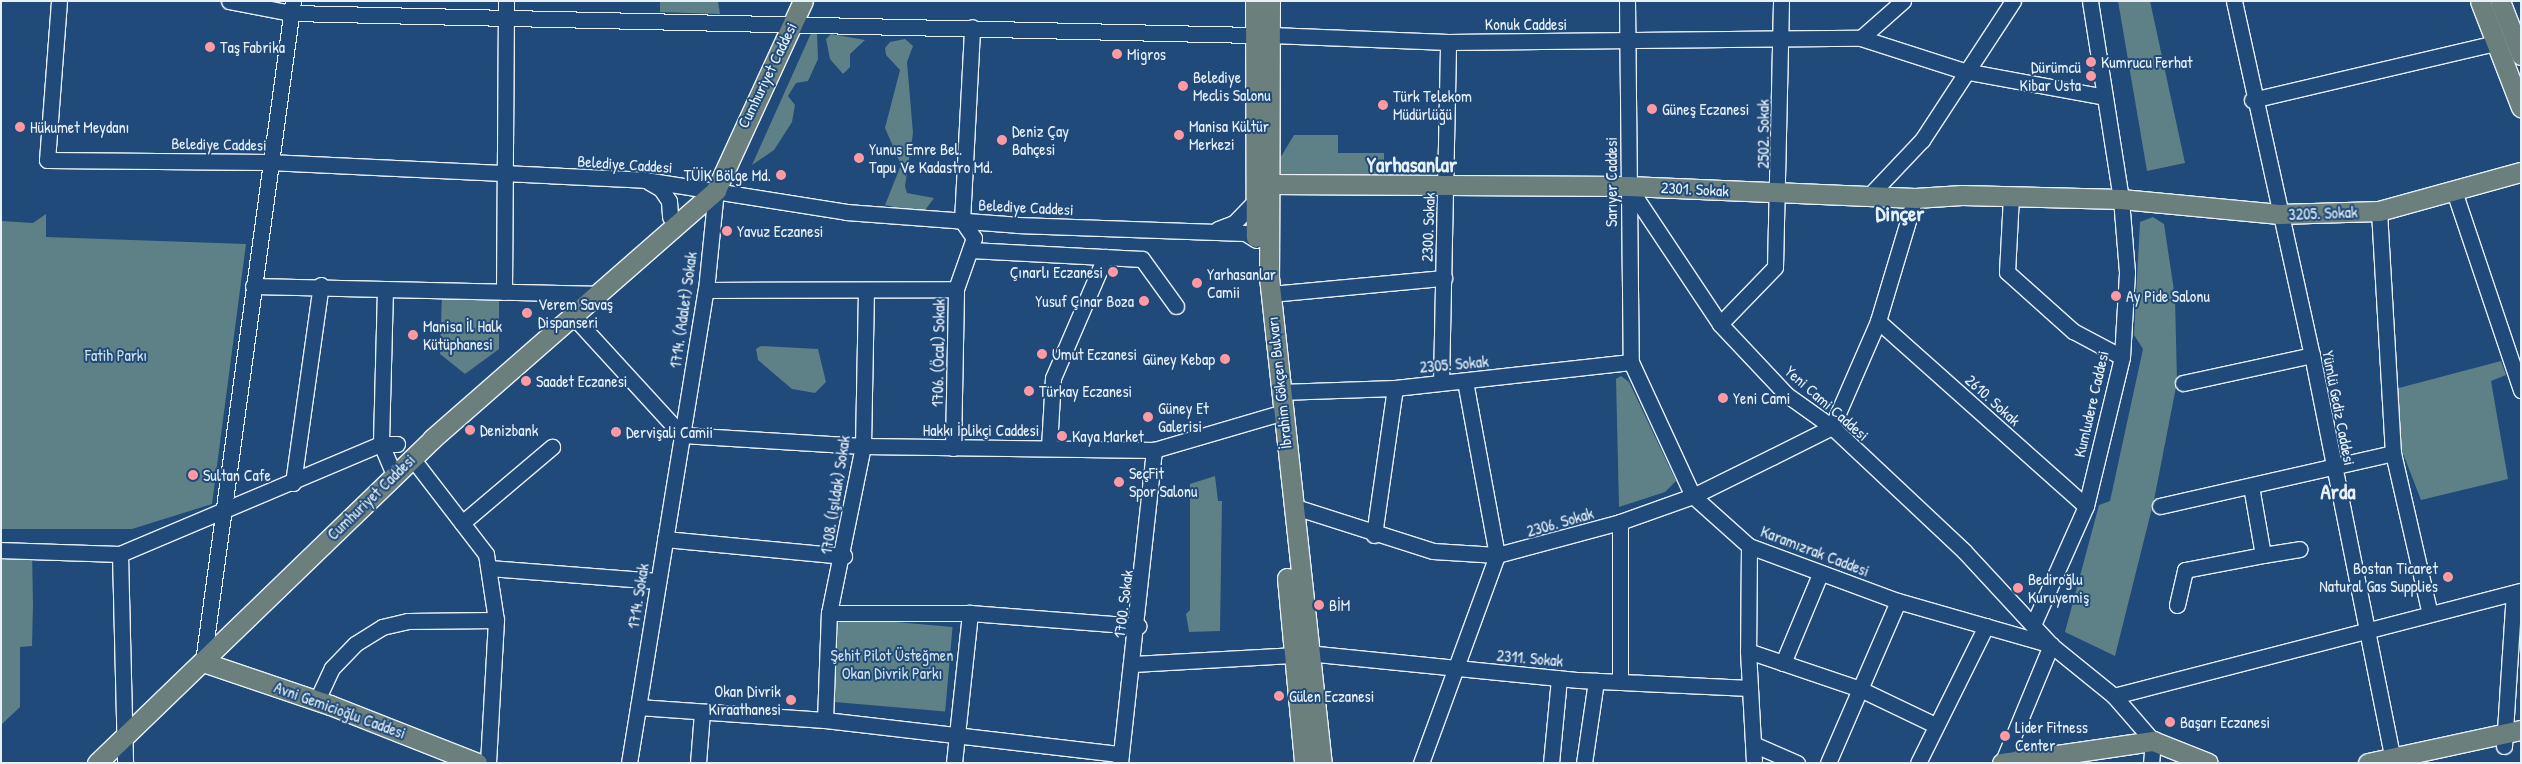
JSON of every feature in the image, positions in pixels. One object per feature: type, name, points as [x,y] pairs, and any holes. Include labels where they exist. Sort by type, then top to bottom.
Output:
[{"type":"main road","name":"Cumhuriyet Caddesi","points":[[97,763],[203,662],[394,474],[654,239],[664,238],[709,189],[731,150],[803,1]]},
{"type":"main road","name":"İbrahim Gökçen Bulvarı","points":[[1255,1],[1263,35],[1270,294],[1292,506],[1304,763]]},
{"type":"main road","name":"İbrahim Gökçen Bulvarı","points":[[1270,1],[1263,35],[1254,203],[1256,240],[1300,654],[1322,763]]},
{"type":"main road","points":[[2480,1],[2521,106]]},
{"type":"main road","points":[[2500,1],[2521,55]]},
{"type":"main road","name":"3205. Sokak","points":[[2121,199],[2279,214],[2380,211],[2455,194],[2521,172]]},
{"type":"main road","name":"2301. Sokak","points":[[1268,184],[1628,186],[1915,198],[2011,196],[2121,199]]},
{"type":"main road","name":"Cumhuriyet Caddesi","points":[[654,239],[656,228],[709,189]]},
{"type":"main road","name":"Avni Gemicioğlu Caddesi","points":[[203,662],[317,700],[477,763]]},
{"type":"main road","points":[[2433,763],[2508,741],[2521,730]]},
{"type":"main road","points":[[2004,762],[2153,741],[2208,763]]},
{"type":"main road","points":[[2368,763],[2392,757],[2508,741]]},
{"type":"street","name":"Belediye Caddesi","points":[[59,1],[46,160],[268,162],[502,176],[645,180],[846,212],[962,221],[1244,233],[1256,240]]},
{"type":"street","name":"Konuk Caddesi","points":[[229,1],[292,7],[506,18],[972,26],[1448,42],[1861,38],[1964,70],[2105,97]]},
{"type":"street","points":[[504,292],[502,176],[506,1]]},
{"type":"street","name":"Sarıyer Caddesi","points":[[1627,1],[1631,362]]},
{"type":"street","name":"2502. Sokak","points":[[1720,324],[1775,267],[1780,192],[1781,1]]},
{"type":"street","points":[[1861,38],[1904,1]]},
{"type":"street","points":[[1869,196],[1922,140],[1964,70],[2013,1]]},
{"type":"street","name":"Kumludere Caddesi","points":[[2033,625],[2086,506],[2122,357],[2127,272],[2121,199],[2090,1]]},
{"type":"street","name":"Yümlü Gediz Caddesi","points":[[2234,1],[2252,100],[2312,355],[2332,467],[2369,630],[2392,757]]},
{"type":"street","points":[[203,662],[220,515],[268,162],[292,7]]},
{"type":"street","name":"1706. (Öcal) Sokak","points":[[953,448],[956,289],[974,238],[962,221],[972,26]]},
{"type":"street","name":"2300. Sokak","points":[[1441,382],[1448,42]]},
{"type":"street","points":[[2252,100],[2495,43]]},
{"type":"street","points":[[645,180],[661,189],[669,201],[670,217]]},
{"type":"street","points":[[1212,231],[1234,222],[1254,203],[1268,184]]},
{"type":"street","name":"Yeni Cami Caddesi","points":[[1628,186],[1720,324],[1787,395],[1832,427],[1964,551],[2051,645]]},
{"type":"street","name":"1714. (Adalet) Sokak","points":[[682,435],[706,290],[709,189]]},
{"type":"street","points":[[2455,194],[2521,390]]},
{"type":"street","points":[[2011,196],[2007,272],[2073,331],[2122,357]]},
{"type":"street","points":[[1832,427],[1878,321],[1915,198]]},
{"type":"street","points":[[2380,211],[2393,453],[2430,614]]},
{"type":"street","points":[[970,250],[1105,258],[1142,258],[1176,306]]},
{"type":"street","points":[[1049,448],[1053,378],[1105,258]]},
{"type":"street","points":[[1270,294],[1444,278]]},
{"type":"street","points":[[252,286],[321,285],[385,289],[593,294]]},
{"type":"street","points":[[293,483],[321,285]]},
{"type":"street","points":[[385,289],[381,444],[394,474]]},
{"type":"street","points":[[706,290],[866,291],[956,289]]},
{"type":"street","name":"1708. (Işıldak) Sokak","points":[[825,720],[829,613],[844,556],[863,446],[866,291]]},
{"type":"street","points":[[570,314],[682,435]]},
{"type":"street","name":"2610. Sokak","points":[[1878,321],[2086,506]]},
{"type":"street","points":[[2183,383],[2312,355]]},
{"type":"street","name":"2305. Sokak","points":[[1280,392],[1395,388],[1631,362]]},
{"type":"street","name":"Karamızrak Caddesi","points":[[1631,362],[1693,496],[1749,546],[1820,574],[1898,601],[2051,645]]},
{"type":"street","points":[[1421,763],[1454,668],[1497,555],[1465,381]]},
{"type":"street","points":[[1374,534],[1395,388]]},
{"type":"street","name":"Hakkı İplikçi Caddesi","points":[[682,435],[863,446],[1154,450],[1274,415]]},
{"type":"street","name":"2306. Sokak","points":[[1292,506],[1374,534],[1433,551],[1497,555],[1620,522],[1693,496],[1832,427]]},
{"type":"street","name":"1714. Sokak","points":[[629,763],[682,435]]},
{"type":"street","points":[[1,550],[120,554],[220,515],[381,444],[397,444]]},
{"type":"street","points":[[462,523],[552,447]]},
{"type":"street","name":"1700. Sokak","points":[[1121,759],[1138,626],[1154,450]]},
{"type":"street","points":[[2160,506],[2393,453]]},
{"type":"street","points":[[412,458],[486,554],[496,620],[488,763]]},
{"type":"street","points":[[2251,486],[2263,555]]},
{"type":"street","points":[[1620,522],[1620,682]]},
{"type":"street","points":[[664,539],[844,556]]},
{"type":"street","points":[[1749,546],[1748,651],[1754,763]]},
{"type":"street","points":[[2177,605],[2185,570],[2300,549]]},
{"type":"street","points":[[120,554],[125,763]]},
{"type":"street","points":[[489,568],[658,581]]},
{"type":"street","points":[[1783,663],[1820,574]]},
{"type":"street","points":[[2114,696],[2518,592],[2508,741]]},
{"type":"street","points":[[1828,763],[1898,601]]},
{"type":"street","points":[[829,613],[970,613],[1138,626]]},
{"type":"street","points":[[954,763],[970,613]]},
{"type":"street","points":[[317,700],[332,668],[355,644],[382,627],[408,621],[496,620]]},
{"type":"street","points":[[1918,763],[1933,724],[1986,626]]},
{"type":"street","points":[[2004,762],[2051,645],[2114,696],[2153,741],[2151,763]]},
{"type":"street","points":[[1748,651],[1860,689],[1933,724]]},
{"type":"street","name":"2311. Sokak","points":[[1133,664],[1300,654],[1596,681],[1750,688]]},
{"type":"street","points":[[1551,763],[1559,678]]},
{"type":"street","points":[[1584,763],[1596,681]]},
{"type":"street","points":[[638,707],[825,720],[958,734],[1121,759]]},
{"type":"street","points":[[698,763],[702,712]]},
{"type":"street","points":[[1753,744],[1797,763]]},
{"type":"green space","points":[[660,1],[718,1],[720,14],[660,12]]},
{"type":"green space","points":[[2118,1],[2150,1],[2185,163],[2147,171]]},
{"type":"green space","points":[[812,31],[817,32],[818,59],[808,81],[796,83],[788,96],[795,105],[792,122],[774,150],[752,165]]},
{"type":"green space","points":[[831,34],[865,40],[850,54],[850,67],[843,74],[830,59],[826,39]]},
{"type":"green space","points":[[905,39],[913,46],[907,62],[913,133],[905,186],[907,193],[934,198],[923,213],[885,205],[901,165],[885,128],[900,70],[886,55],[885,48],[890,42]]},
{"type":"green space","points":[[1294,135],[1338,135],[1338,153],[1384,153],[1384,176],[1277,175],[1276,165]]},
{"type":"green space","name":"Fatih Parkı","points":[[46,214],[46,237],[246,244],[212,504],[132,529],[1,529],[1,221],[33,223]]},
{"type":"green space","points":[[2153,217],[2164,224],[2175,297],[2177,382],[2154,500],[2115,656],[2065,632],[2099,505],[2110,501],[2143,349],[2134,335],[2140,222]]},
{"type":"green space","points":[[442,295],[499,295],[499,349],[465,374],[440,354]]},
{"type":"green space","points":[[761,346],[818,349],[826,382],[815,393],[792,389],[758,360],[756,349]]},
{"type":"green space","points":[[2501,361],[2506,375],[2491,381],[2508,479],[2421,500],[2402,451],[2395,389]]},
{"type":"green space","points":[[1621,376],[1629,382],[1676,481],[1665,492],[1619,507],[1616,379]]},
{"type":"green space","points":[[1215,476],[1218,501],[1222,501],[1220,631],[1189,632],[1186,614],[1190,610],[1190,484]]},
{"type":"green space","points":[[1,549],[32,549],[33,605],[32,646],[20,647],[20,707],[1,725]]},
{"type":"green space","name":"Şehit Pilot Üsteğmen Okan Divrik Parkı","points":[[839,617],[953,627],[945,712],[832,702]]},
{"type":"place","name":"Taş Fabrika","points":[[210,47]]},
{"type":"place","name":"Migros","points":[[1117,54]]},
{"type":"place","name":"Kumrucu Ferhat","points":[[2091,62]]},
{"type":"place","name":"Dürümcü Kibar Usta","points":[[2091,76]]},
{"type":"place","name":"Belediye Meclis Salonu","points":[[1183,86]]},
{"type":"place","name":"Türk Telekom Müdürlüğü","points":[[1383,105]]},
{"type":"place","name":"Güneş Eczanesi","points":[[1652,109]]},
{"type":"place","name":"Hükumet Meydanı","points":[[20,127]]},
{"type":"place","name":"Manisa Kültür Merkezi","points":[[1179,135]]},
{"type":"place","name":"Deniz Çay Bahçesi","points":[[1002,140]]},
{"type":"place","name":"Yunus Emre Bel. Tapu Ve Kadastro Md.","points":[[859,158]]},
{"type":"place","name":"TÜİK Bölge Md.","points":[[781,175]]},
{"type":"place","name":"Yavuz Eczanesi","points":[[727,231]]},
{"type":"place","name":"Çınarlı Eczanesi","points":[[1113,272]]},
{"type":"place","name":"Yarhasanlar Camii","points":[[1197,283]]},
{"type":"place","name":"Ay Pide Salonu","points":[[2116,296]]},
{"type":"place","name":"Yusuf Çınar Boza","points":[[1144,301]]},
{"type":"place","name":"Verem Savaş Dispanseri","points":[[527,313]]},
{"type":"place","name":"Manisa İl Halk Kütüphanesi","points":[[413,335]]},
{"type":"place","name":"Umut Eczanesi","points":[[1042,354]]},
{"type":"place","name":"Güney Kebap","points":[[1225,359]]},
{"type":"place","name":"Saadet Eczanesi","points":[[526,381]]},
{"type":"place","name":"Türkay Eczanesi","points":[[1029,391]]},
{"type":"place","name":"Yeni Cami","points":[[1723,398]]},
{"type":"place","name":"Güney Et Galerisi","points":[[1148,417]]},
{"type":"place","name":"Denizbank","points":[[470,430]]},
{"type":"place","name":"Dervişali Camii","points":[[616,432]]},
{"type":"place","name":"Kaya Market","points":[[1062,436]]},
{"type":"place","name":"Sultan Cafe","points":[[193,475]]},
{"type":"place","name":"SeçFit Spor Salonu","points":[[1119,482]]},
{"type":"place","name":"Bostan Ticaret Natural Gas Supplies","points":[[2448,577]]},
{"type":"place","name":"Bediroğlu Kuruyemiş","points":[[2018,588]]},
{"type":"place","name":"BİM","points":[[1319,605]]},
{"type":"place","name":"Gülen Eczanesi","points":[[1279,696]]},
{"type":"place","name":"Okan Divrik Kıraathanesi","points":[[791,700]]},
{"type":"place","name":"Başarı Eczanesi","points":[[2170,722]]},
{"type":"place","name":"Lider Fitness Center","points":[[2005,736]]},
{"type":"district","name":"Yarhasanlar","points":[[1412,165]]},
{"type":"district","name":"Dinçer","points":[[1900,214]]},
{"type":"district","name":"Arda","points":[[2338,492]]}]
